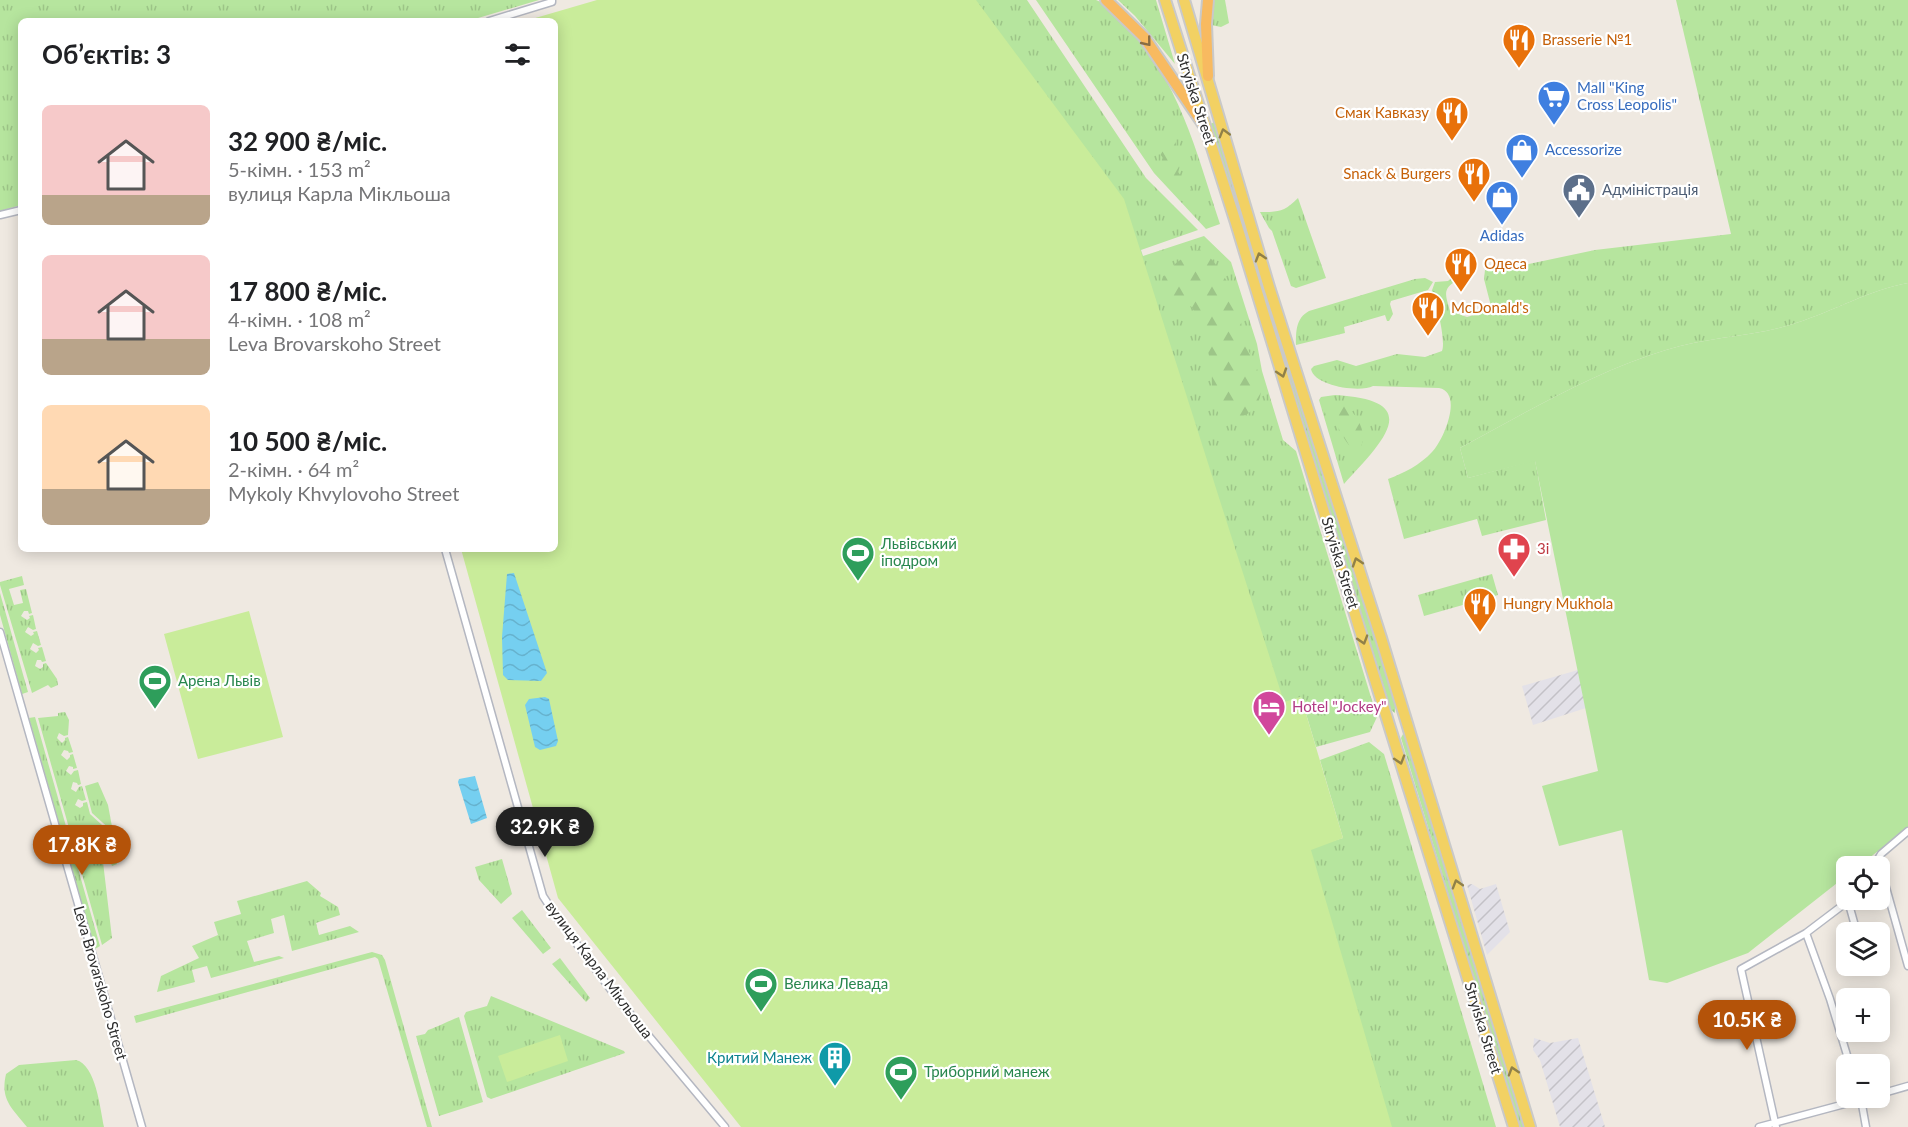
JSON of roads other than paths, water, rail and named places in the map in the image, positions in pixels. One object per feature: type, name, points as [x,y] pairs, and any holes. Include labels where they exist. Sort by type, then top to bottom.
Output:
[{"type":"highway","points":[[1106,0],[1144,37],[1203,124]]},
{"type":"highway","points":[[1208,0],[1206,24],[1208,76]]},
{"type":"main road","name":"Stryiska Street","points":[[1165,0],[1236,223],[1514,1127]]},
{"type":"main road","name":"Stryiska Street","points":[[1184,0],[1278,313],[1382,638],[1530,1127]]},
{"type":"main road","points":[[1264,317],[1278,313]]},
{"type":"street","points":[[499,18],[552,2],[552,0]]},
{"type":"street","points":[[0,215],[18,211]]},
{"type":"street","name":"вулиця Карла Мікльоша","points":[[446,552],[543,896],[617,998],[725,1127]]},
{"type":"street","name":"Leva Brovarskoho Street","points":[[0,632],[142,1127]]},
{"type":"street","points":[[1908,831],[1878,859],[1908,966]]},
{"type":"street","points":[[1775,1125],[1741,969],[1806,933],[1843,905],[1850,908],[1854,922]]},
{"type":"street","points":[[1900,935],[1908,932]]},
{"type":"street","points":[[1806,933],[1847,1054]]},
{"type":"street","points":[[1890,1091],[1908,1086]]},
{"type":"street","points":[[1759,1127],[1775,1125],[1836,1107]]},
{"type":"street","points":[[1864,1108],[1866,1127]]},
{"type":"water","points":[[514,573],[547,673],[541,681],[508,680],[503,675],[502,637],[507,574]]},
{"type":"water","points":[[545,697],[549,699],[558,741],[556,746],[540,750],[535,747],[525,705],[529,699]]},
{"type":"water","points":[[475,776],[487,818],[471,824],[458,782],[459,779]]},
{"type":"place","name":"Brasserie №1","points":[[1519,69]]},
{"type":"place","name":"Mall \"King Cross Leopolis\"","points":[[1554,126]]},
{"type":"place","name":"Смак Кавказу","points":[[1452,142]]},
{"type":"place","name":"Accessorize","points":[[1522,179]]},
{"type":"place","name":"Snack & Burgers","points":[[1474,203]]},
{"type":"place","name":"Адміністрація","points":[[1579,219]]},
{"type":"place","name":"Adidas","points":[[1502,226]]},
{"type":"place","name":"Одеса","points":[[1461,293]]},
{"type":"place","name":"McDonald's","points":[[1428,337]]},
{"type":"place","name":"3і","points":[[1514,578]]},
{"type":"place","name":"Львівський іподром","points":[[858,582]]},
{"type":"place","name":"Hungry Mukhola","points":[[1480,633]]},
{"type":"place","name":"Арена Львів","points":[[155,710]]},
{"type":"place","name":"Hotel \"Jockey\"","points":[[1269,736]]},
{"type":"place","name":"Велика Левада","points":[[761,1013]]},
{"type":"place","name":"Критий Манеж","points":[[835,1087]]},
{"type":"place","name":"Триборний манеж","points":[[901,1101]]}]
